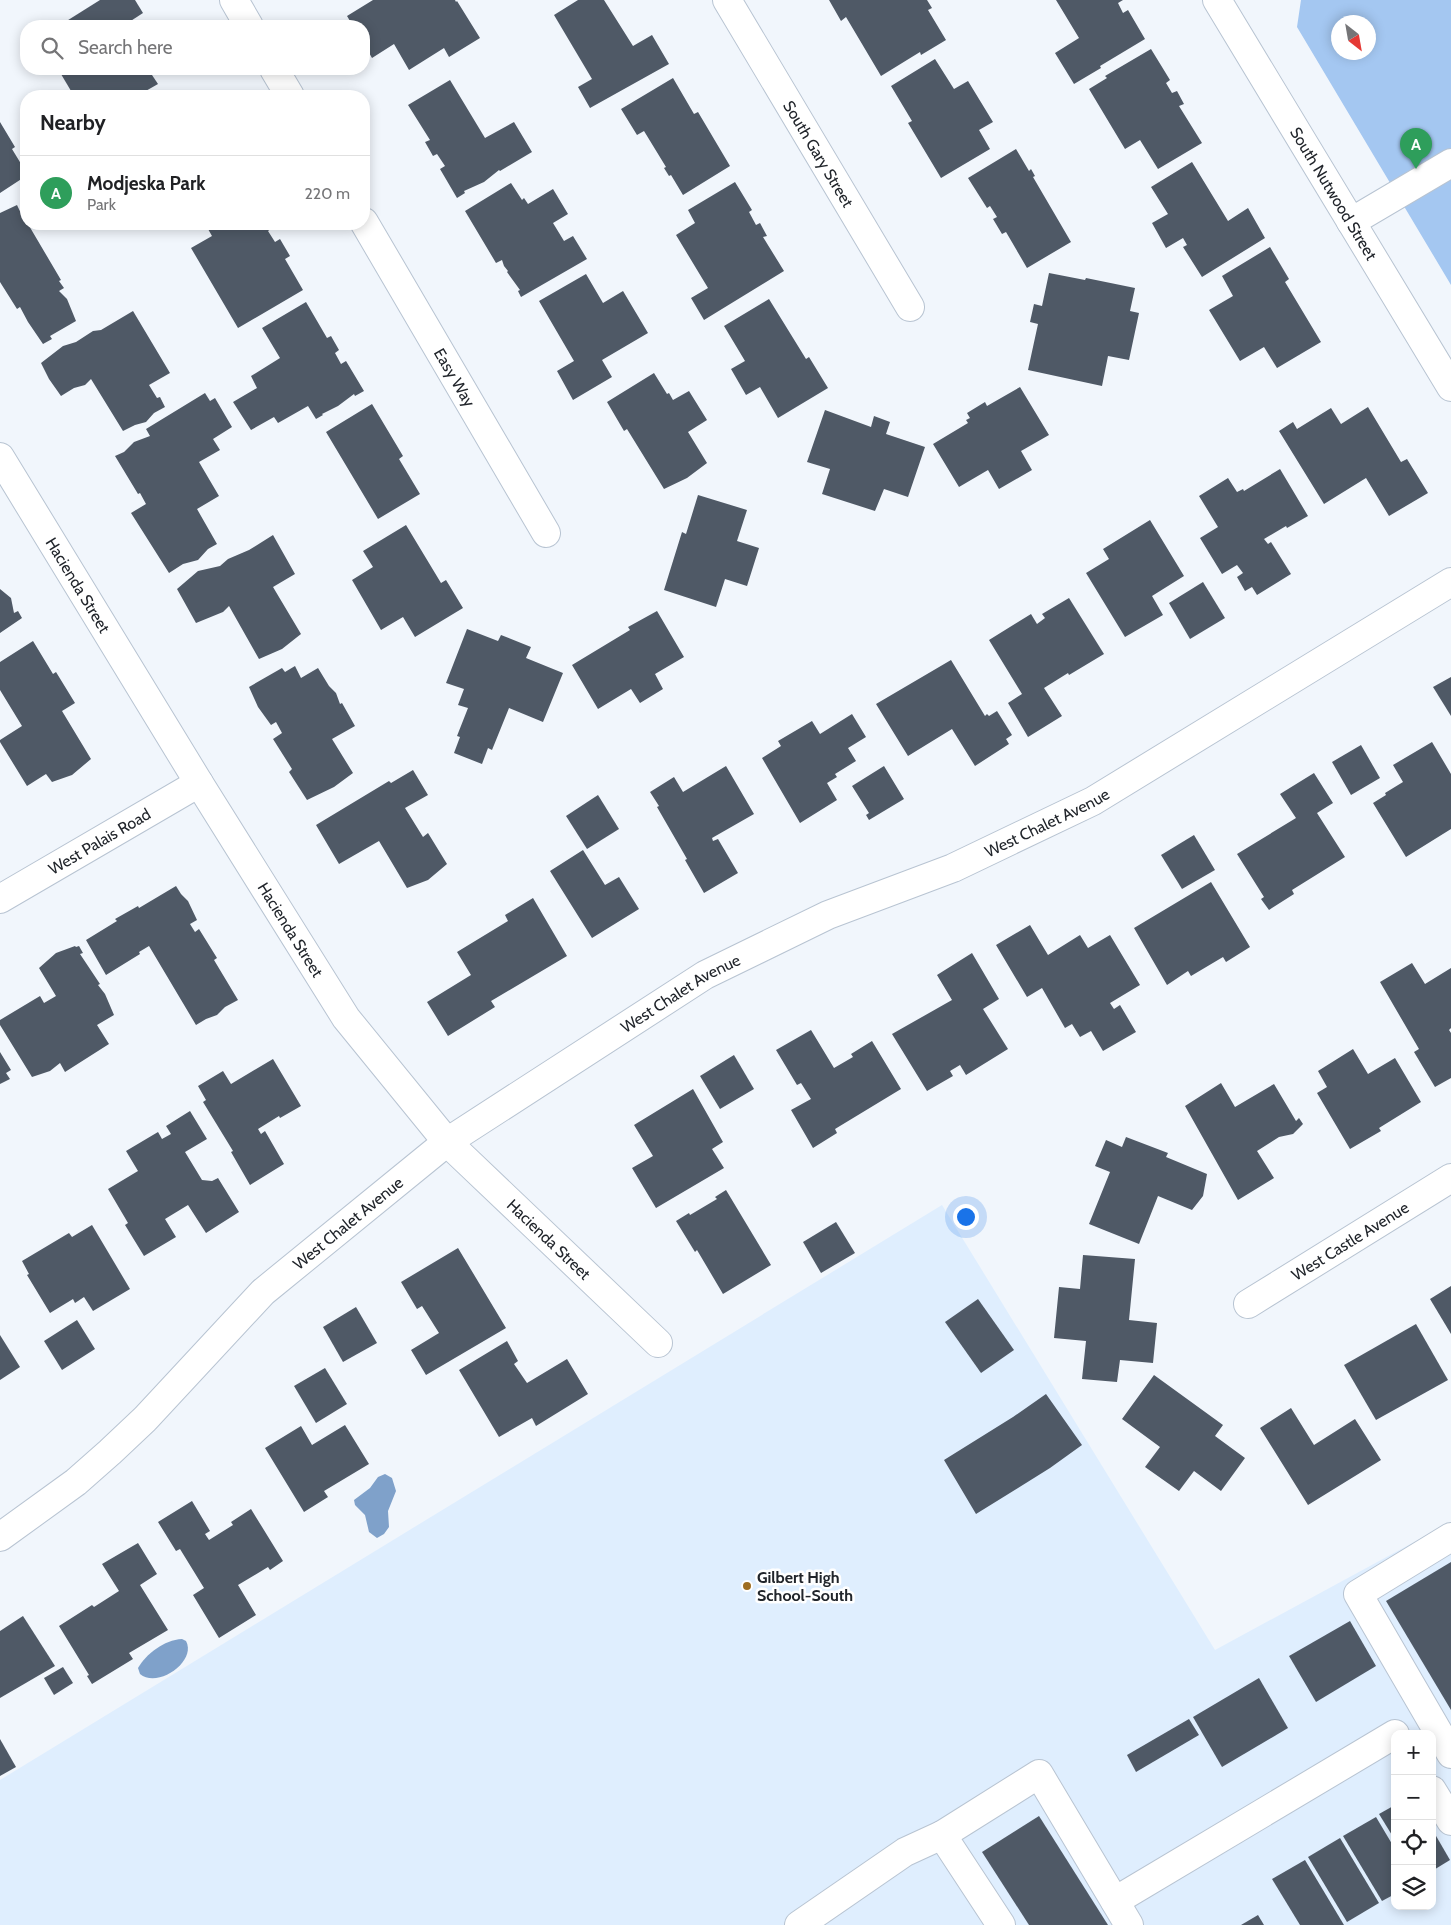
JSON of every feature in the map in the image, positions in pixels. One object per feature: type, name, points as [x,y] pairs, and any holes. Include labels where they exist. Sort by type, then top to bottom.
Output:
[{"type":"street","points":[[234,0],[246,20]]},
{"type":"street","name":"South Gary Street","points":[[727,0],[910,307]]},
{"type":"street","name":"South Nutwood Street","points":[[1217,0],[1451,387]]},
{"type":"street","points":[[278,75],[286,90]]},
{"type":"street","points":[[1351,222],[1451,163]]},
{"type":"street","name":"Easy Way","points":[[369,230],[546,533]]},
{"type":"street","name":"Hacienda Street","points":[[0,457],[199,783],[346,1018],[446,1142],[658,1343]]},
{"type":"street","name":"West Chalet Avenue","points":[[0,1537],[76,1482],[145,1419],[263,1292],[446,1142],[705,975],[828,915],[953,868],[1093,801],[1451,582]]},
{"type":"street","name":"West Palais Road","points":[[0,899],[199,783]]},
{"type":"street","name":"West Castle Avenue","points":[[1248,1304],[1451,1178]]},
{"type":"street","points":[[1436,1766],[1451,1756],[1358,1594],[1451,1537]]},
{"type":"street","points":[[1115,1901],[1391,1737]]},
{"type":"street","points":[[799,1925],[905,1852],[942,1835],[1039,1774],[1129,1925]]},
{"type":"street","points":[[1436,1797],[1451,1821]]},
{"type":"street","points":[[942,1835],[1001,1925]]},
{"type":"shaded area","points":[[1301,0],[1451,0],[1451,285],[1297,27]]},
{"type":"shaded area","name":"Gilbert High School-South","points":[[942,1205],[1215,1650],[1451,1522],[1451,1925],[0,1925],[0,1780]]},
{"type":"shaded area","points":[[385,1474],[392,1478],[396,1491],[388,1511],[389,1527],[384,1534],[377,1538],[369,1532],[365,1515],[355,1505],[354,1500],[370,1488],[378,1477]]},
{"type":"shaded area","points":[[182,1639],[186,1641],[188,1649],[186,1657],[174,1671],[156,1678],[148,1678],[140,1674],[138,1668],[151,1653],[162,1645]]},
{"type":"building","points":[[100,0],[135,0],[143,13],[132,20],[68,20]]},
{"type":"building","points":[[373,0],[455,0],[480,38],[449,57],[444,48],[409,70],[394,44],[372,58],[370,54],[370,20],[349,20],[347,16]]},
{"type":"building","points":[[578,0],[604,0],[633,46],[652,35],[669,64],[590,108],[578,87],[592,79],[554,15]]},
{"type":"building","points":[[829,0],[927,0],[932,8],[928,10],[946,40],[921,55],[920,52],[881,76],[846,17],[841,21]]},
{"type":"building","points":[[1056,0],[1123,0],[1118,3],[1123,13],[1128,10],[1145,39],[1074,84],[1055,53],[1079,38]]},
{"type":"building","points":[[1151,49],[1170,80],[1166,83],[1172,93],[1177,91],[1184,104],[1179,106],[1202,143],[1158,169],[1140,140],[1125,149],[1089,89],[1107,78],[1105,76]]},
{"type":"building","points":[[935,59],[954,89],[968,81],[993,122],[979,130],[990,149],[941,178],[908,123],[912,121],[891,86]]},
{"type":"building","points":[[62,75],[152,75],[158,84],[148,90],[70,90]]},
{"type":"building","points":[[673,78],[694,114],[698,112],[730,166],[683,195],[671,175],[669,176],[664,168],[666,167],[644,131],[637,135],[621,109]]},
{"type":"building","points":[[450,80],[485,138],[514,122],[532,152],[499,170],[484,182],[464,191],[465,193],[457,198],[440,169],[445,166],[437,154],[433,156],[425,142],[430,140],[408,105]]},
{"type":"building","points":[[0,122],[15,147],[12,149],[20,162],[20,180],[0,193]]},
{"type":"building","points":[[1016,149],[1029,171],[1031,169],[1035,176],[1033,177],[1071,242],[1027,268],[1006,232],[1002,234],[993,219],[997,217],[990,206],[987,208],[968,178]]},
{"type":"building","points":[[1192,162],[1228,221],[1248,208],[1265,238],[1202,277],[1183,247],[1187,245],[1183,238],[1166,248],[1152,223],[1168,214],[1151,187]]},
{"type":"building","points":[[735,182],[752,210],[749,212],[756,225],[760,223],[767,236],[763,237],[784,271],[704,320],[691,298],[708,288],[676,235],[695,223],[688,210]]},
{"type":"building","points":[[511,183],[522,200],[524,198],[528,204],[553,189],[568,214],[553,223],[564,241],[573,236],[587,259],[521,297],[518,291],[520,290],[507,272],[502,260],[496,263],[465,211]]},
{"type":"building","points":[[17,205],[20,211],[20,230],[32,230],[61,280],[59,281],[64,288],[59,291],[67,299],[76,321],[50,336],[52,339],[43,344],[20,307],[17,309],[0,282],[0,213]]},
{"type":"building","points":[[209,230],[269,230],[268,231],[275,242],[280,239],[290,256],[285,259],[303,290],[238,328],[191,248],[212,236]]},
{"type":"building","points":[[1270,247],[1289,279],[1285,282],[1321,342],[1277,368],[1264,347],[1240,361],[1209,310],[1233,296],[1222,276]]},
{"type":"building","points":[[1049,273],[1135,288],[1130,311],[1139,313],[1129,360],[1108,356],[1102,386],[1028,370],[1038,324],[1030,322],[1034,304],[1042,306]]},
{"type":"building","points":[[586,274],[603,303],[623,291],[648,333],[602,360],[612,377],[573,400],[557,371],[574,361],[539,301]]},
{"type":"building","points":[[769,299],[806,359],[809,357],[828,388],[778,418],[760,387],[746,395],[731,369],[745,361],[724,326]]},
{"type":"building","points":[[306,302],[327,338],[331,336],[339,350],[335,353],[341,364],[346,361],[364,391],[355,396],[354,394],[316,419],[308,406],[278,423],[274,417],[251,430],[233,402],[257,388],[251,376],[280,358],[262,328]]},
{"type":"building","points":[[133,311],[170,373],[149,385],[157,398],[160,397],[165,407],[154,413],[146,422],[123,431],[91,379],[85,385],[74,388],[61,396],[41,363],[63,346],[76,342],[93,331],[101,330]]},
{"type":"building","points":[[654,373],[673,400],[689,391],[707,420],[688,432],[707,463],[687,478],[664,489],[627,429],[624,431],[607,402]]},
{"type":"building","points":[[1020,387],[1049,435],[1021,451],[1032,470],[999,489],[988,470],[959,487],[933,444],[968,423],[966,420],[970,418],[967,413],[985,402],[987,406]]},
{"type":"building","points":[[205,393],[210,401],[215,398],[232,427],[213,439],[220,450],[199,462],[219,496],[197,509],[217,544],[208,549],[198,560],[183,564],[169,573],[131,513],[146,504],[115,456],[124,452],[134,442],[150,436],[146,429]]},
{"type":"building","points":[[372,404],[403,456],[399,459],[420,494],[378,519],[326,432]]},
{"type":"building","points":[[1368,407],[1401,462],[1407,459],[1428,493],[1389,516],[1366,478],[1324,504],[1279,431],[1293,422],[1297,429],[1331,408],[1341,424]]},
{"type":"building","points":[[825,410],[871,427],[874,416],[890,422],[886,434],[925,447],[908,497],[884,489],[875,511],[822,494],[830,469],[807,462]]},
{"type":"building","points":[[1280,469],[1308,516],[1264,539],[1268,544],[1271,542],[1291,574],[1257,595],[1252,587],[1245,591],[1237,577],[1243,573],[1237,565],[1222,574],[1200,538],[1218,527],[1199,496],[1228,478],[1237,492],[1243,489],[1244,491]]},
{"type":"building","points":[[698,495],[747,510],[737,541],[759,548],[747,586],[725,579],[716,607],[664,590],[682,532],[686,534]]},
{"type":"building","points":[[1150,520],[1184,576],[1152,596],[1163,615],[1125,637],[1086,573],[1109,559],[1103,549]]},
{"type":"building","points":[[406,525],[441,583],[446,580],[463,608],[415,637],[403,617],[381,630],[352,580],[373,567],[363,551]]},
{"type":"building","points":[[273,535],[295,574],[273,587],[301,634],[282,649],[259,659],[229,606],[223,612],[196,623],[177,589],[198,571],[220,566],[228,559],[249,550]]},
{"type":"building","points":[[1203,582],[1225,618],[1190,639],[1169,603]]},
{"type":"building","points":[[0,589],[11,598],[14,613],[18,611],[22,618],[0,633]]},
{"type":"building","points":[[1069,598],[1104,654],[1044,688],[1062,716],[1028,737],[1008,703],[1022,694],[989,640],[1031,614],[1037,624],[1045,618],[1042,614]]},
{"type":"building","points":[[657,611],[684,657],[655,674],[663,689],[640,703],[631,689],[598,709],[572,665],[630,630],[628,627]]},
{"type":"building","points":[[467,629],[498,641],[501,635],[531,647],[526,658],[563,673],[543,722],[509,708],[492,750],[488,748],[482,764],[454,753],[460,737],[457,736],[468,708],[458,705],[464,689],[446,683]]},
{"type":"building","points":[[33,641],[53,674],[56,672],[75,703],[62,711],[91,759],[72,775],[52,782],[46,774],[27,786],[0,742],[0,740],[22,726],[0,690],[0,662]]},
{"type":"building","points":[[951,660],[985,716],[987,714],[989,716],[997,711],[1012,735],[1006,739],[1009,744],[975,766],[952,729],[908,756],[876,704]]},
{"type":"building","points":[[295,666],[301,678],[318,668],[329,686],[336,693],[340,704],[342,703],[355,726],[332,739],[353,773],[334,787],[307,800],[289,772],[292,769],[273,739],[282,733],[276,722],[271,725],[258,707],[249,687],[282,668],[285,672]]},
{"type":"building","points":[[1451,677],[1451,716],[1433,687]]},
{"type":"building","points":[[852,714],[866,737],[848,748],[856,761],[835,774],[837,777],[827,783],[837,800],[800,823],[762,758],[781,746],[778,741],[812,721],[820,734]]},
{"type":"building","points":[[1432,742],[1451,774],[1451,829],[1406,857],[1373,803],[1403,782],[1393,765]]},
{"type":"building","points":[[1361,745],[1380,778],[1351,795],[1332,762]]},
{"type":"building","points":[[726,766],[754,814],[712,838],[713,841],[718,839],[738,873],[704,893],[650,792],[674,777],[683,792]]},
{"type":"building","points":[[884,766],[904,799],[869,820],[866,815],[869,813],[852,786]]},
{"type":"building","points":[[413,770],[428,795],[405,808],[423,837],[428,833],[447,864],[428,880],[407,888],[379,841],[339,864],[316,825],[389,781],[391,783]]},
{"type":"building","points":[[1314,773],[1333,803],[1317,813],[1345,857],[1292,890],[1294,894],[1269,910],[1261,899],[1264,897],[1237,854],[1296,818],[1280,794]]},
{"type":"building","points":[[598,795],[619,829],[587,849],[566,816]]},
{"type":"building","points":[[1194,835],[1215,870],[1182,889],[1161,855]]},
{"type":"building","points":[[583,850],[605,885],[619,877],[639,909],[592,938],[550,871]]},
{"type":"building","points":[[1211,882],[1250,947],[1226,962],[1223,957],[1191,976],[1188,971],[1167,985],[1134,928]]},
{"type":"building","points":[[176,886],[188,901],[197,920],[190,924],[195,932],[199,929],[217,958],[214,960],[238,1000],[225,1007],[217,1015],[196,1025],[149,946],[139,952],[140,954],[106,975],[86,940],[117,921],[115,919],[138,906],[139,908]]},
{"type":"building","points":[[533,898],[567,956],[491,1001],[495,1007],[448,1036],[427,1002],[471,975],[457,952],[508,921],[505,915]]},
{"type":"building","points":[[1030,925],[1048,955],[1080,935],[1088,948],[1110,935],[1140,985],[1110,1003],[1114,1009],[1120,1005],[1136,1032],[1103,1051],[1091,1031],[1080,1037],[1072,1024],[1065,1028],[1042,988],[1027,997],[996,945]]},
{"type":"building","points":[[79,946],[83,953],[80,954],[100,984],[98,985],[105,994],[114,1015],[97,1025],[109,1044],[65,1072],[60,1063],[50,1071],[32,1077],[0,1025],[0,1020],[40,996],[44,1003],[56,996],[39,968],[56,953]]},
{"type":"building","points":[[972,953],[999,999],[983,1009],[1008,1049],[966,1075],[960,1065],[950,1071],[953,1076],[927,1091],[892,1034],[952,1000],[937,975]]},
{"type":"building","points":[[1412,963],[1425,984],[1451,968],[1451,1028],[1449,1030],[1451,1033],[1451,1078],[1435,1087],[1414,1052],[1419,1049],[1380,982]]},
{"type":"building","points":[[811,1030],[834,1068],[853,1057],[851,1054],[872,1041],[901,1089],[835,1129],[837,1133],[813,1148],[791,1110],[811,1099],[801,1083],[797,1085],[776,1050]]},
{"type":"building","points":[[1353,1049],[1368,1074],[1395,1058],[1421,1102],[1379,1128],[1381,1131],[1350,1149],[1317,1093],[1327,1087],[1318,1071]]},
{"type":"building","points":[[0,1052],[11,1070],[6,1073],[10,1079],[0,1084]]},
{"type":"building","points":[[734,1055],[754,1089],[720,1109],[700,1076]]},
{"type":"building","points":[[273,1059],[301,1106],[280,1118],[279,1116],[258,1129],[261,1134],[265,1131],[284,1164],[250,1185],[231,1152],[233,1151],[203,1102],[206,1100],[198,1086],[223,1071],[231,1084]]},
{"type":"building","points":[[1221,1083],[1235,1107],[1274,1084],[1296,1121],[1299,1118],[1303,1124],[1293,1134],[1279,1137],[1257,1151],[1274,1178],[1238,1200],[1185,1106]]},
{"type":"building","points":[[693,1089],[723,1142],[712,1149],[724,1168],[656,1208],[632,1168],[653,1156],[634,1125]]},
{"type":"building","points":[[190,1111],[207,1139],[185,1152],[202,1180],[212,1181],[218,1178],[239,1212],[206,1233],[188,1205],[165,1219],[176,1237],[144,1256],[125,1225],[128,1223],[108,1189],[138,1171],[126,1151],[158,1132],[162,1139],[171,1134],[166,1126]]},
{"type":"building","points":[[1126,1137],[1168,1153],[1166,1157],[1207,1174],[1203,1196],[1192,1210],[1158,1196],[1139,1244],[1089,1224],[1110,1172],[1095,1166],[1106,1140],[1122,1147]]},
{"type":"building","points":[[726,1190],[771,1265],[723,1294],[697,1250],[695,1252],[676,1221],[717,1199],[715,1197]]},
{"type":"building","points":[[836,1222],[855,1253],[821,1273],[803,1242]]},
{"type":"building","points":[[92,1225],[130,1289],[93,1311],[84,1297],[75,1303],[73,1299],[50,1313],[27,1275],[29,1274],[22,1261],[69,1233],[72,1237]]},
{"type":"building","points":[[458,1248],[506,1328],[426,1375],[411,1350],[439,1333],[422,1306],[417,1309],[401,1282]]},
{"type":"building","points":[[1083,1255],[1135,1259],[1129,1320],[1157,1323],[1153,1363],[1120,1360],[1117,1382],[1082,1379],[1086,1341],[1054,1338],[1059,1287],[1080,1289]]},
{"type":"building","points":[[1451,1286],[1451,1334],[1430,1299]]},
{"type":"building","points":[[978,1299],[1014,1350],[981,1373],[945,1322]]},
{"type":"building","points":[[356,1307],[377,1343],[343,1362],[323,1327]]},
{"type":"building","points":[[77,1320],[95,1349],[62,1370],[44,1341]]},
{"type":"building","points":[[1416,1324],[1448,1380],[1376,1420],[1344,1365]]},
{"type":"building","points":[[0,1335],[20,1367],[0,1380]]},
{"type":"building","points":[[507,1341],[518,1361],[514,1364],[527,1383],[567,1359],[588,1394],[536,1426],[532,1418],[499,1437],[459,1370]]},
{"type":"building","points":[[325,1368],[347,1404],[316,1423],[294,1386]]},
{"type":"building","points":[[1154,1375],[1223,1425],[1215,1436],[1245,1458],[1221,1491],[1194,1471],[1179,1491],[1145,1467],[1160,1447],[1122,1419]]},
{"type":"building","points":[[1046,1394],[1082,1445],[1050,1468],[976,1514],[944,1460]]},
{"type":"building","points":[[1291,1408],[1314,1445],[1355,1419],[1381,1460],[1308,1505],[1260,1428]]},
{"type":"building","points":[[345,1425],[369,1464],[324,1491],[328,1497],[304,1512],[265,1448],[301,1426],[312,1445]]},
{"type":"building","points":[[192,1501],[210,1531],[205,1534],[209,1540],[233,1525],[231,1522],[251,1509],[283,1561],[270,1570],[268,1567],[238,1585],[256,1615],[219,1638],[193,1595],[204,1588],[180,1549],[176,1551],[158,1522]]},
{"type":"building","points":[[138,1543],[157,1574],[140,1585],[168,1630],[129,1653],[133,1659],[92,1684],[87,1676],[89,1675],[59,1626],[92,1605],[94,1607],[119,1591],[102,1564]]},
{"type":"building","points":[[1451,1562],[1451,1710],[1386,1601]]},
{"type":"building","points":[[23,1616],[55,1666],[0,1698],[0,1631]]},
{"type":"building","points":[[1350,1621],[1376,1666],[1316,1702],[1289,1656]]},
{"type":"building","points":[[63,1667],[73,1683],[54,1695],[44,1678]]},
{"type":"building","points":[[1259,1678],[1288,1728],[1222,1767],[1193,1717]]},
{"type":"building","points":[[1189,1719],[1199,1735],[1136,1772],[1127,1755]]},
{"type":"building","points":[[0,1739],[16,1767],[0,1776]]},
{"type":"building","points":[[1391,1807],[1391,1834],[1379,1814]]},
{"type":"building","points":[[1039,1816],[1108,1925],[1029,1925],[982,1852]]},
{"type":"building","points":[[1376,1817],[1391,1842],[1391,1896],[1382,1901],[1343,1836]]},
{"type":"building","points":[[1436,1836],[1450,1860],[1436,1869]]},
{"type":"building","points":[[1340,1838],[1379,1903],[1347,1922],[1308,1857]]},
{"type":"building","points":[[1305,1860],[1344,1925],[1300,1925],[1272,1879]]},
{"type":"building","points":[[1258,1915],[1264,1925],[1241,1925]]},
{"type":"place","name":"Modjeska Park","points":[[1416,169]]},
{"type":"place","name":"Gilbert High School-South","points":[[747,1586]]}]
